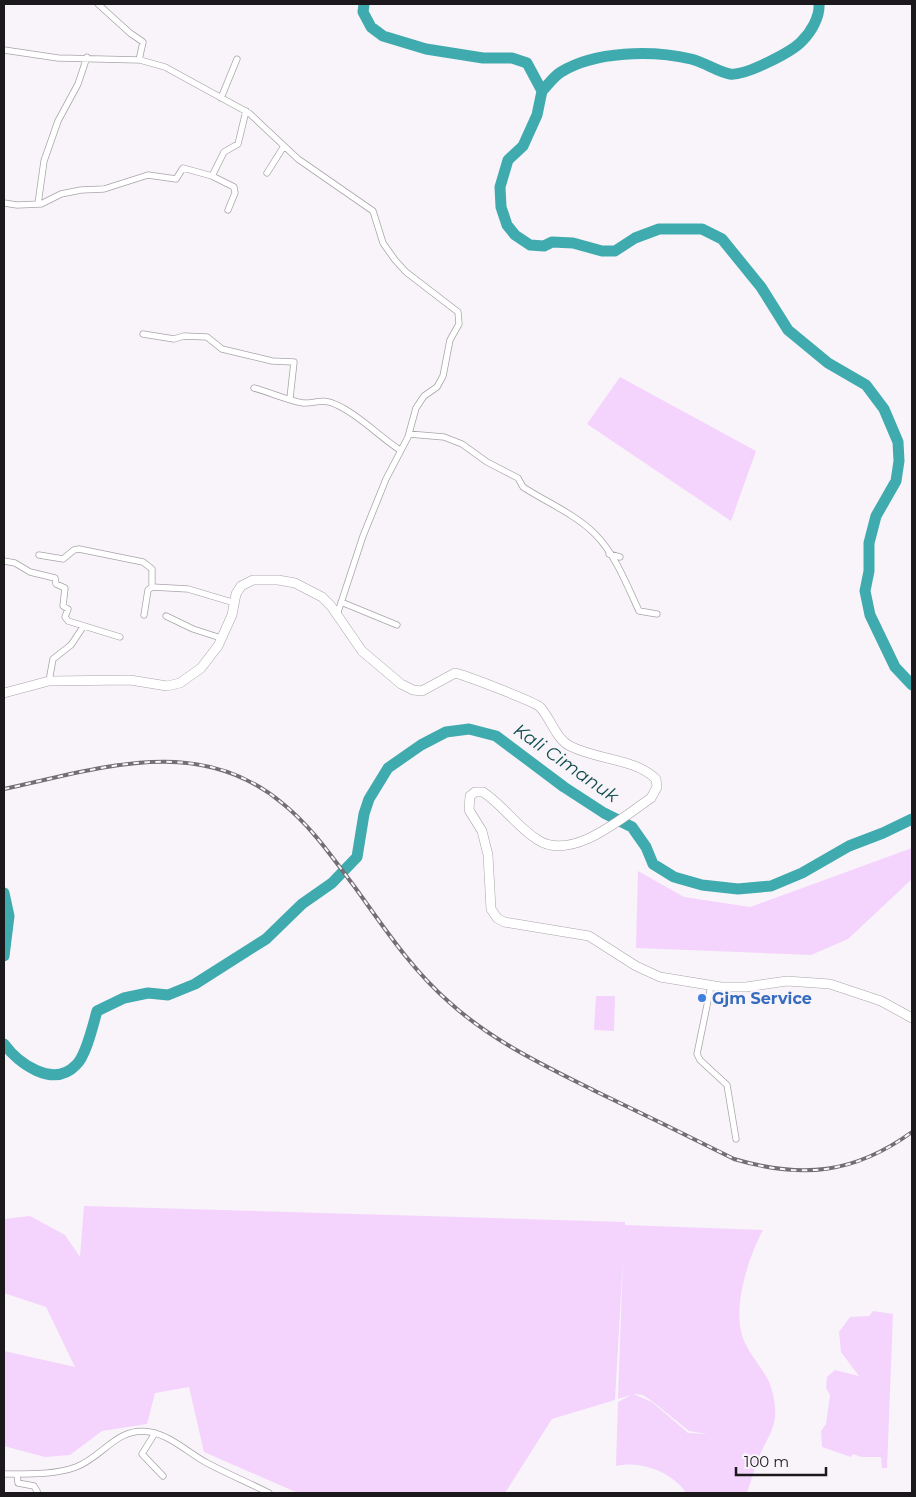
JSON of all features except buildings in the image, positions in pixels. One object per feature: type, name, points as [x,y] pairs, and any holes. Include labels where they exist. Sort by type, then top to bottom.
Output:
[{"type":"main road","points":[[4,694],[49,680],[130,680],[173,686],[201,668],[218,646],[232,615],[236,594],[246,582],[260,579],[295,583],[322,597],[362,651],[405,687],[422,691],[455,673],[475,679],[536,704],[559,736],[569,746],[603,758],[631,764],[651,774],[657,782],[654,794],[626,814],[590,837],[565,847],[549,845],[526,830],[483,792],[476,792],[468,801],[469,810],[482,831],[486,846],[490,867],[490,900],[493,914],[497,918],[518,926],[584,934],[650,974],[711,986],[746,987],[797,981],[830,984],[881,1001],[912,1018]]},
{"type":"street","points":[[98,4],[130,34],[143,42],[139,60]]},
{"type":"street","points":[[4,50],[58,58],[86,57],[139,60],[165,68],[246,111],[255,117],[298,159],[373,211],[382,242],[395,260],[406,272],[458,312],[459,324],[450,340],[443,376],[437,387],[424,396],[416,408],[409,434],[400,450],[367,528],[337,615]]},
{"type":"street","points":[[38,204],[44,162],[58,121],[78,84],[86,57]]},
{"type":"street","points":[[221,98],[237,59]]},
{"type":"street","points":[[212,176],[224,152],[238,144],[246,111]]},
{"type":"street","points":[[267,172],[284,146]]},
{"type":"street","points":[[4,203],[17,205],[38,204],[54,199],[61,194],[80,190],[104,189],[148,175],[176,179],[182,168],[212,176],[234,187],[235,193],[228,210]]},
{"type":"street","points":[[143,334],[174,339],[184,336],[207,337],[222,349],[272,361],[294,362],[290,398]]},
{"type":"street","points":[[254,388],[302,403],[324,401],[339,405],[359,416],[375,432],[400,450]]},
{"type":"street","points":[[409,434],[444,437],[462,444],[487,462],[518,478],[523,487],[581,523],[595,534],[619,567],[639,611],[657,614]]},
{"type":"street","points":[[39,555],[63,559],[74,550],[80,549],[143,562],[152,569],[152,587],[148,590],[144,615]]},
{"type":"street","points":[[609,554],[620,557]]},
{"type":"street","points":[[4,561],[15,564],[30,572],[55,578],[56,584],[65,588],[63,606],[68,609],[65,617],[68,621],[120,637]]},
{"type":"street","points":[[152,587],[188,589],[235,602]]},
{"type":"street","points":[[341,602],[397,625]]},
{"type":"street","points":[[166,616],[193,629],[221,638]]},
{"type":"street","points":[[49,680],[53,659],[71,646],[83,627]]},
{"type":"street","points":[[711,986],[697,1054],[700,1060],[727,1085],[736,1139]]},
{"type":"street","points":[[4,1474],[75,1468],[89,1461],[112,1441],[123,1435],[136,1432],[155,1433],[207,1463],[270,1493]]},
{"type":"street","points":[[155,1433],[142,1454],[163,1476]]},
{"type":"street","points":[[17,1474],[18,1483],[34,1486],[37,1491]]},
{"type":"shaded area","points":[[620,377],[756,451],[731,521],[587,424]]},
{"type":"shaded area","points":[[912,848],[912,879],[848,939],[811,955],[636,948],[638,871],[684,897],[750,907]]},
{"type":"shaded area","points":[[596,996],[615,996],[614,1031],[594,1030]]},
{"type":"shaded area","points":[[84,1206],[625,1222],[625,1225],[763,1230],[747,1270],[740,1301],[739,1316],[745,1343],[764,1372],[771,1387],[775,1407],[773,1427],[757,1462],[747,1493],[686,1493],[673,1479],[655,1469],[635,1465],[616,1466],[618,1402],[632,1395],[618,1399],[623,1258],[615,1400],[552,1419],[505,1493],[298,1493],[204,1452],[189,1387],[155,1393],[147,1424],[102,1431],[70,1455],[45,1457],[4,1446],[4,1351],[75,1367],[46,1307],[4,1293],[4,1219],[30,1216],[65,1235],[80,1257]],"holes":[[[633,1394],[643,1395],[652,1401],[689,1431],[708,1434],[688,1433],[652,1402]]]},
{"type":"shaded area","points":[[873,1311],[893,1314],[887,1468],[882,1468],[881,1457],[861,1457],[853,1454],[851,1457],[822,1447],[821,1431],[826,1424],[830,1395],[826,1388],[827,1377],[835,1370],[859,1376],[841,1352],[839,1332],[850,1317],[869,1316]]},
{"type":"waterway","name":"Kali Cimanuk","points":[[364,4],[363,12],[371,27],[383,36],[426,49],[483,58],[512,58],[527,63],[542,91],[537,115],[523,146],[508,160],[500,187],[501,207],[507,225],[515,235],[530,245],[544,246],[552,242],[573,243],[602,251],[615,251],[635,238],[659,229],[702,229],[722,239],[761,287],[788,330],[828,363],[866,385],[884,409],[898,442],[899,461],[896,481],[876,516],[869,543],[869,571],[865,591],[870,615],[895,667],[912,685]]},
{"type":"waterway","points":[[542,91],[558,74],[575,65],[607,56],[624,54],[676,56],[696,60],[730,74],[737,74],[779,57],[797,46],[809,33],[814,24],[819,4]]},
{"type":"waterway","name":"Kali Cimanuk","points":[[4,1044],[18,1059],[37,1071],[57,1075],[67,1072],[80,1061],[83,1055],[97,1011],[124,998],[148,993],[168,995],[195,984],[266,939],[302,904],[332,883],[357,857],[364,814],[369,799],[388,768],[421,745],[446,732],[469,729],[496,736],[564,787],[604,813],[632,827],[646,847],[653,864],[674,877],[702,885],[738,889],[771,886],[802,873],[849,846],[912,819]]},
{"type":"waterway","name":"Kali Cimanuk","points":[[4,893],[9,916],[4,956]]},
{"type":"railway","points":[[4,789],[112,766],[147,762],[182,763],[216,768],[250,781],[293,812],[321,842],[398,947],[422,976],[465,1016],[537,1062],[734,1159],[759,1165],[782,1169],[827,1169],[869,1157],[912,1132]]},
{"type":"place","name":"Gjm Service","points":[[702,998]]}]
